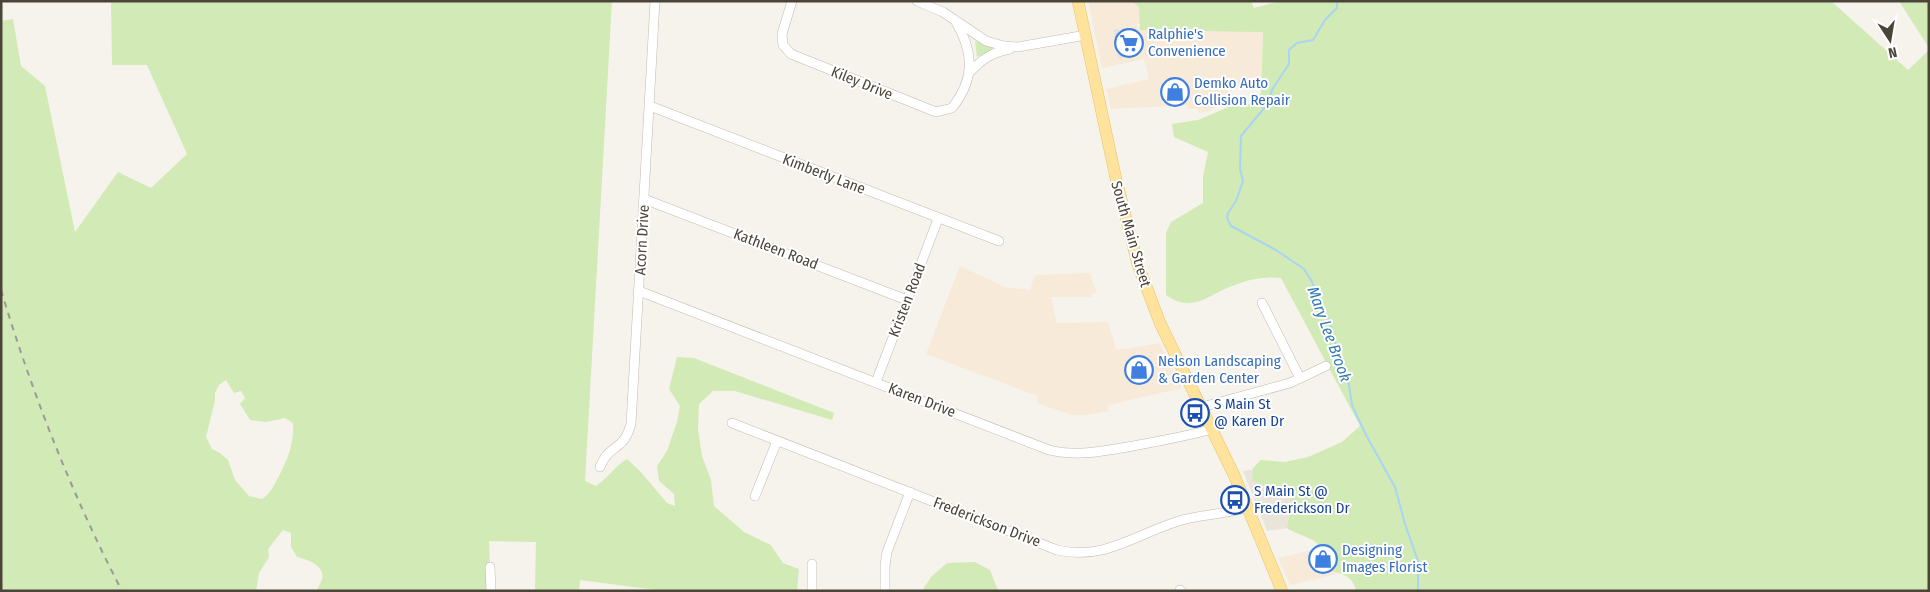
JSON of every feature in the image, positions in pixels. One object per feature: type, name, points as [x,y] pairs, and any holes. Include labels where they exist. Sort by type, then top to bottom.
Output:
[{"type":"main road","name":"South Main Street","points":[[1078,1],[1116,179],[1138,266],[1160,323],[1213,429],[1282,591]]},
{"type":"street","name":"Acorn Drive","points":[[600,467],[605,455],[627,436],[631,424],[655,1]]},
{"type":"street","name":"Kiley Drive","points":[[792,1],[782,34],[782,45],[791,54],[936,112],[952,108],[959,99],[968,74],[969,48],[956,22]]},
{"type":"street","points":[[918,1],[943,12],[986,40],[1004,46],[1018,47],[1086,35]]},
{"type":"street","name":"Kiley Drive","points":[[968,74],[978,62],[993,53],[1018,47]]},
{"type":"street","name":"Kimberly Lane","points":[[650,106],[999,241]]},
{"type":"street","name":"Kathleen Road","points":[[644,199],[907,300]]},
{"type":"street","name":"Kristen Road","points":[[876,382],[938,219]]},
{"type":"street","name":"Karen Drive","points":[[639,291],[1061,453],[1093,453],[1181,438],[1213,429]]},
{"type":"street","points":[[1262,303],[1300,378]]},
{"type":"street","points":[[1202,407],[1284,385],[1326,366]]},
{"type":"street","name":"Frederickson Drive","points":[[732,424],[1056,550],[1072,554],[1102,551],[1177,521],[1236,510],[1247,506]]},
{"type":"street","points":[[755,496],[777,441]]},
{"type":"street","points":[[886,591],[885,566],[887,552],[910,492]]},
{"type":"street","points":[[812,564],[812,591]]},
{"type":"street","points":[[490,567],[491,591]]},
{"type":"shaded area","points":[[1088,1],[1145,1],[1151,23],[1137,24],[1137,27],[1263,29],[1261,82],[1228,91],[1229,93],[1220,96],[1222,105],[1210,111],[1200,113],[1197,109],[1188,109],[1187,105],[1111,109],[1106,89],[1149,79],[1144,59],[1102,68]]},
{"type":"shaded area","points":[[1119,29],[1125,57],[1119,58],[1113,30]]},
{"type":"shaded area","points":[[960,266],[1005,287],[1030,290],[1035,275],[1090,273],[1097,293],[1091,293],[1092,297],[1051,297],[1057,323],[1108,322],[1116,349],[1160,343],[1182,388],[1108,405],[1109,411],[1071,415],[1037,403],[1037,396],[926,354]]},
{"type":"shaded area","points":[[1280,466],[1305,526],[1267,531],[1243,471]]},
{"type":"shaded area","points":[[1383,534],[1391,562],[1290,585],[1278,558]]},
{"type":"green space","points":[[111,1],[612,1],[585,481],[596,486],[627,459],[640,471],[667,503],[675,506],[674,494],[659,481],[657,466],[667,451],[677,422],[680,406],[669,389],[677,357],[694,358],[834,413],[832,420],[735,391],[713,391],[699,404],[698,429],[702,456],[711,480],[714,506],[744,532],[771,545],[783,563],[799,569],[797,591],[664,591],[580,580],[579,591],[535,591],[536,542],[489,541],[491,591],[317,591],[322,579],[321,570],[315,564],[297,557],[291,547],[291,533],[283,530],[268,549],[269,557],[259,573],[256,591],[1,591],[1,21],[13,19],[21,66],[45,86],[75,232],[118,172],[151,188],[187,154],[147,65],[112,65]],"holes":[[[226,380],[234,393],[241,391],[245,398],[240,404],[250,420],[266,422],[285,418],[293,423],[291,445],[282,471],[273,487],[262,499],[249,496],[235,480],[228,460],[212,449],[206,437],[215,401],[215,393],[219,385]]]},
{"type":"green space","points":[[1132,1],[1251,1],[1254,8],[1280,1],[1831,1],[1908,70],[1929,50],[1929,591],[1356,591],[1351,580],[1347,577],[1337,572],[1320,568],[1323,558],[1319,546],[1314,541],[1287,528],[1292,504],[1287,493],[1276,486],[1263,485],[1252,480],[1253,468],[1261,460],[1285,462],[1308,457],[1342,442],[1360,426],[1281,278],[1275,277],[1246,281],[1193,303],[1176,301],[1166,295],[1166,233],[1171,222],[1203,203],[1203,176],[1208,152],[1174,137],[1172,124],[1198,120],[1233,105],[1244,107],[1254,101],[1261,93],[1263,32],[1140,30],[1139,7]]},
{"type":"green space","points":[[1899,1],[1929,1],[1929,48]]},
{"type":"green space","points":[[975,41],[993,47],[993,49],[977,57]]},
{"type":"green space","points":[[975,562],[990,570],[998,591],[922,591],[931,577],[947,563]]},
{"type":"waterway","name":"Mary Lee Brook","points":[[1337,1],[1337,8],[1325,20],[1313,40],[1297,43],[1289,50],[1289,64],[1273,88],[1266,106],[1241,136],[1240,169],[1243,181],[1236,201],[1227,218],[1231,226],[1276,250],[1304,269],[1311,280],[1330,324],[1339,356],[1348,378],[1352,405],[1366,435],[1395,487],[1418,561],[1418,591]]},
{"type":"railway","points":[[1,290],[26,367],[54,443],[86,518],[122,591]]},
{"type":"place","name":"Ralphie's Convenience","points":[[1129,43]]},
{"type":"place","name":"Demko Auto Collision Repair","points":[[1175,92]]},
{"type":"place","name":"Nelson Landscaping & Garden Center","points":[[1139,370]]},
{"type":"place","name":"S Main St @ Karen Dr","points":[[1195,413]]},
{"type":"place","name":"S Main St @ Frederickson Dr","points":[[1235,500]]},
{"type":"place","name":"Designing Images Florist","points":[[1323,559]]}]
